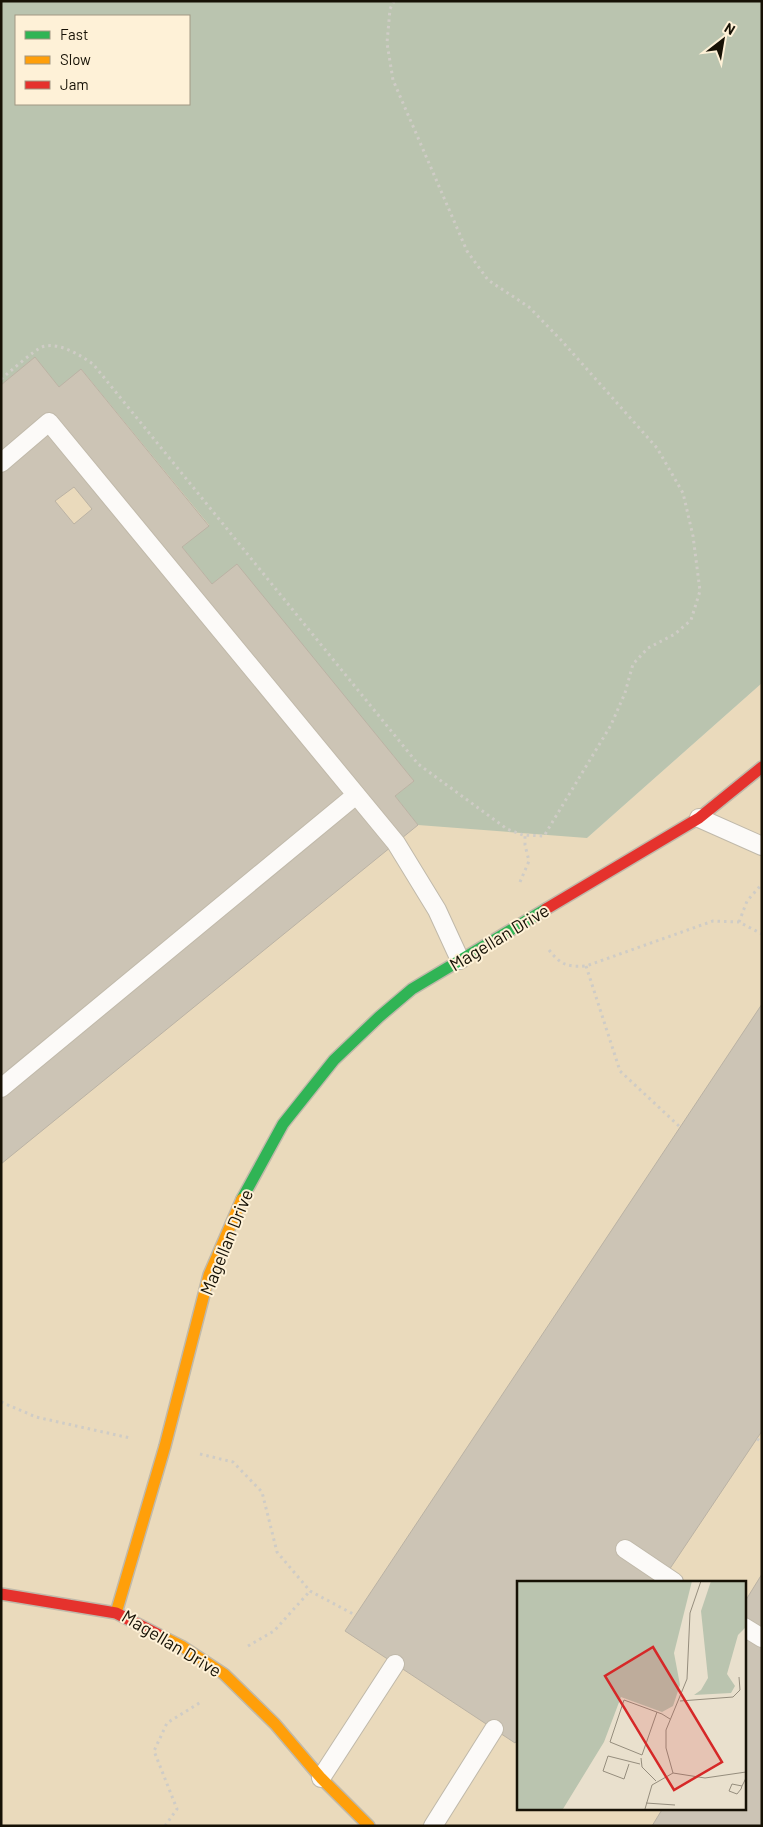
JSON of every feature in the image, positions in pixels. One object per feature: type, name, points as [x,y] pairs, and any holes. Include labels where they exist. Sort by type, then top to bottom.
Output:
[{"type":"street","name":"Magellan Drive","points":[[369,1826],[321,1778],[275,1724],[224,1674],[183,1647],[116,1614],[166,1446],[209,1275],[245,1191],[283,1124],[334,1060],[379,1017],[412,989],[699,818],[762,767]]},
{"type":"street","points":[[1,1594],[116,1614]]},
{"type":"lane","points":[[1,463],[49,422],[396,843],[437,910],[460,960]]},
{"type":"lane","points":[[1,1088],[356,795]]},
{"type":"lane","points":[[699,818],[762,846]]},
{"type":"lane","points":[[625,1549],[669,1577],[682,1581]]},
{"type":"lane","points":[[746,1628],[762,1638]]},
{"type":"lane","points":[[321,1778],[395,1664]]},
{"type":"lane","points":[[433,1826],[494,1729]]},
{"type":"path","points":[[1,379],[42,347],[60,347],[75,352],[93,364],[418,764],[507,829],[526,835],[544,836],[610,725],[625,693],[633,664],[648,648],[675,634],[691,620],[700,591],[693,536],[683,493],[657,448],[529,306],[488,280],[467,251],[392,80],[387,43],[390,9],[394,1]]},
{"type":"path","points":[[517,888],[529,861],[524,845],[526,835]]},
{"type":"path","points":[[739,922],[747,901],[762,884]]},
{"type":"path","points":[[544,944],[558,961],[571,966],[586,966],[713,921],[739,922],[762,934]]},
{"type":"path","points":[[586,966],[620,1071],[680,1127]]},
{"type":"path","points":[[1,1402],[36,1417],[233,1462],[262,1492],[277,1552],[310,1591],[355,1615]]},
{"type":"path","points":[[756,1439],[762,1442]]},
{"type":"path","points":[[241,1650],[274,1631],[310,1591]]},
{"type":"path","points":[[165,1826],[177,1809],[154,1751],[167,1723],[205,1700]]},
{"type":"shaded area","points":[[136,251],[587,838],[762,683],[762,1826],[1,1826],[1,357]]},
{"type":"green space","points":[[1,1],[762,1],[762,683],[587,838],[418,825],[395,796],[414,781],[237,565],[212,584],[182,547],[209,525],[82,370],[59,387],[35,357],[1,385]]},
{"type":"building","points":[[35,357],[59,387],[81,369],[209,526],[182,547],[212,584],[237,564],[414,781],[395,796],[418,825],[1,1164],[1,385]],"holes":[[[74,487],[92,509],[74,524],[55,501]]]},
{"type":"building","points":[[762,1004],[762,1431],[662,1581],[517,1581],[517,1740],[515,1743],[345,1631]]},
{"type":"building","points":[[762,1574],[762,1826],[652,1826],[662,1810],[746,1810],[746,1600]]},
{"type":"traffic: fast","points":[[242,1199],[283,1124],[334,1060],[379,1017],[412,989],[546,909]]},
{"type":"traffic: slow","points":[[116,1613],[165,1446],[209,1275],[242,1199]]},
{"type":"traffic: slow","points":[[163,1637],[183,1647],[224,1674],[275,1724],[321,1778],[369,1826]]},
{"type":"traffic: jam","points":[[546,909],[699,818],[762,767]]},
{"type":"traffic: jam","points":[[1,1594],[116,1613],[163,1637]]}]
